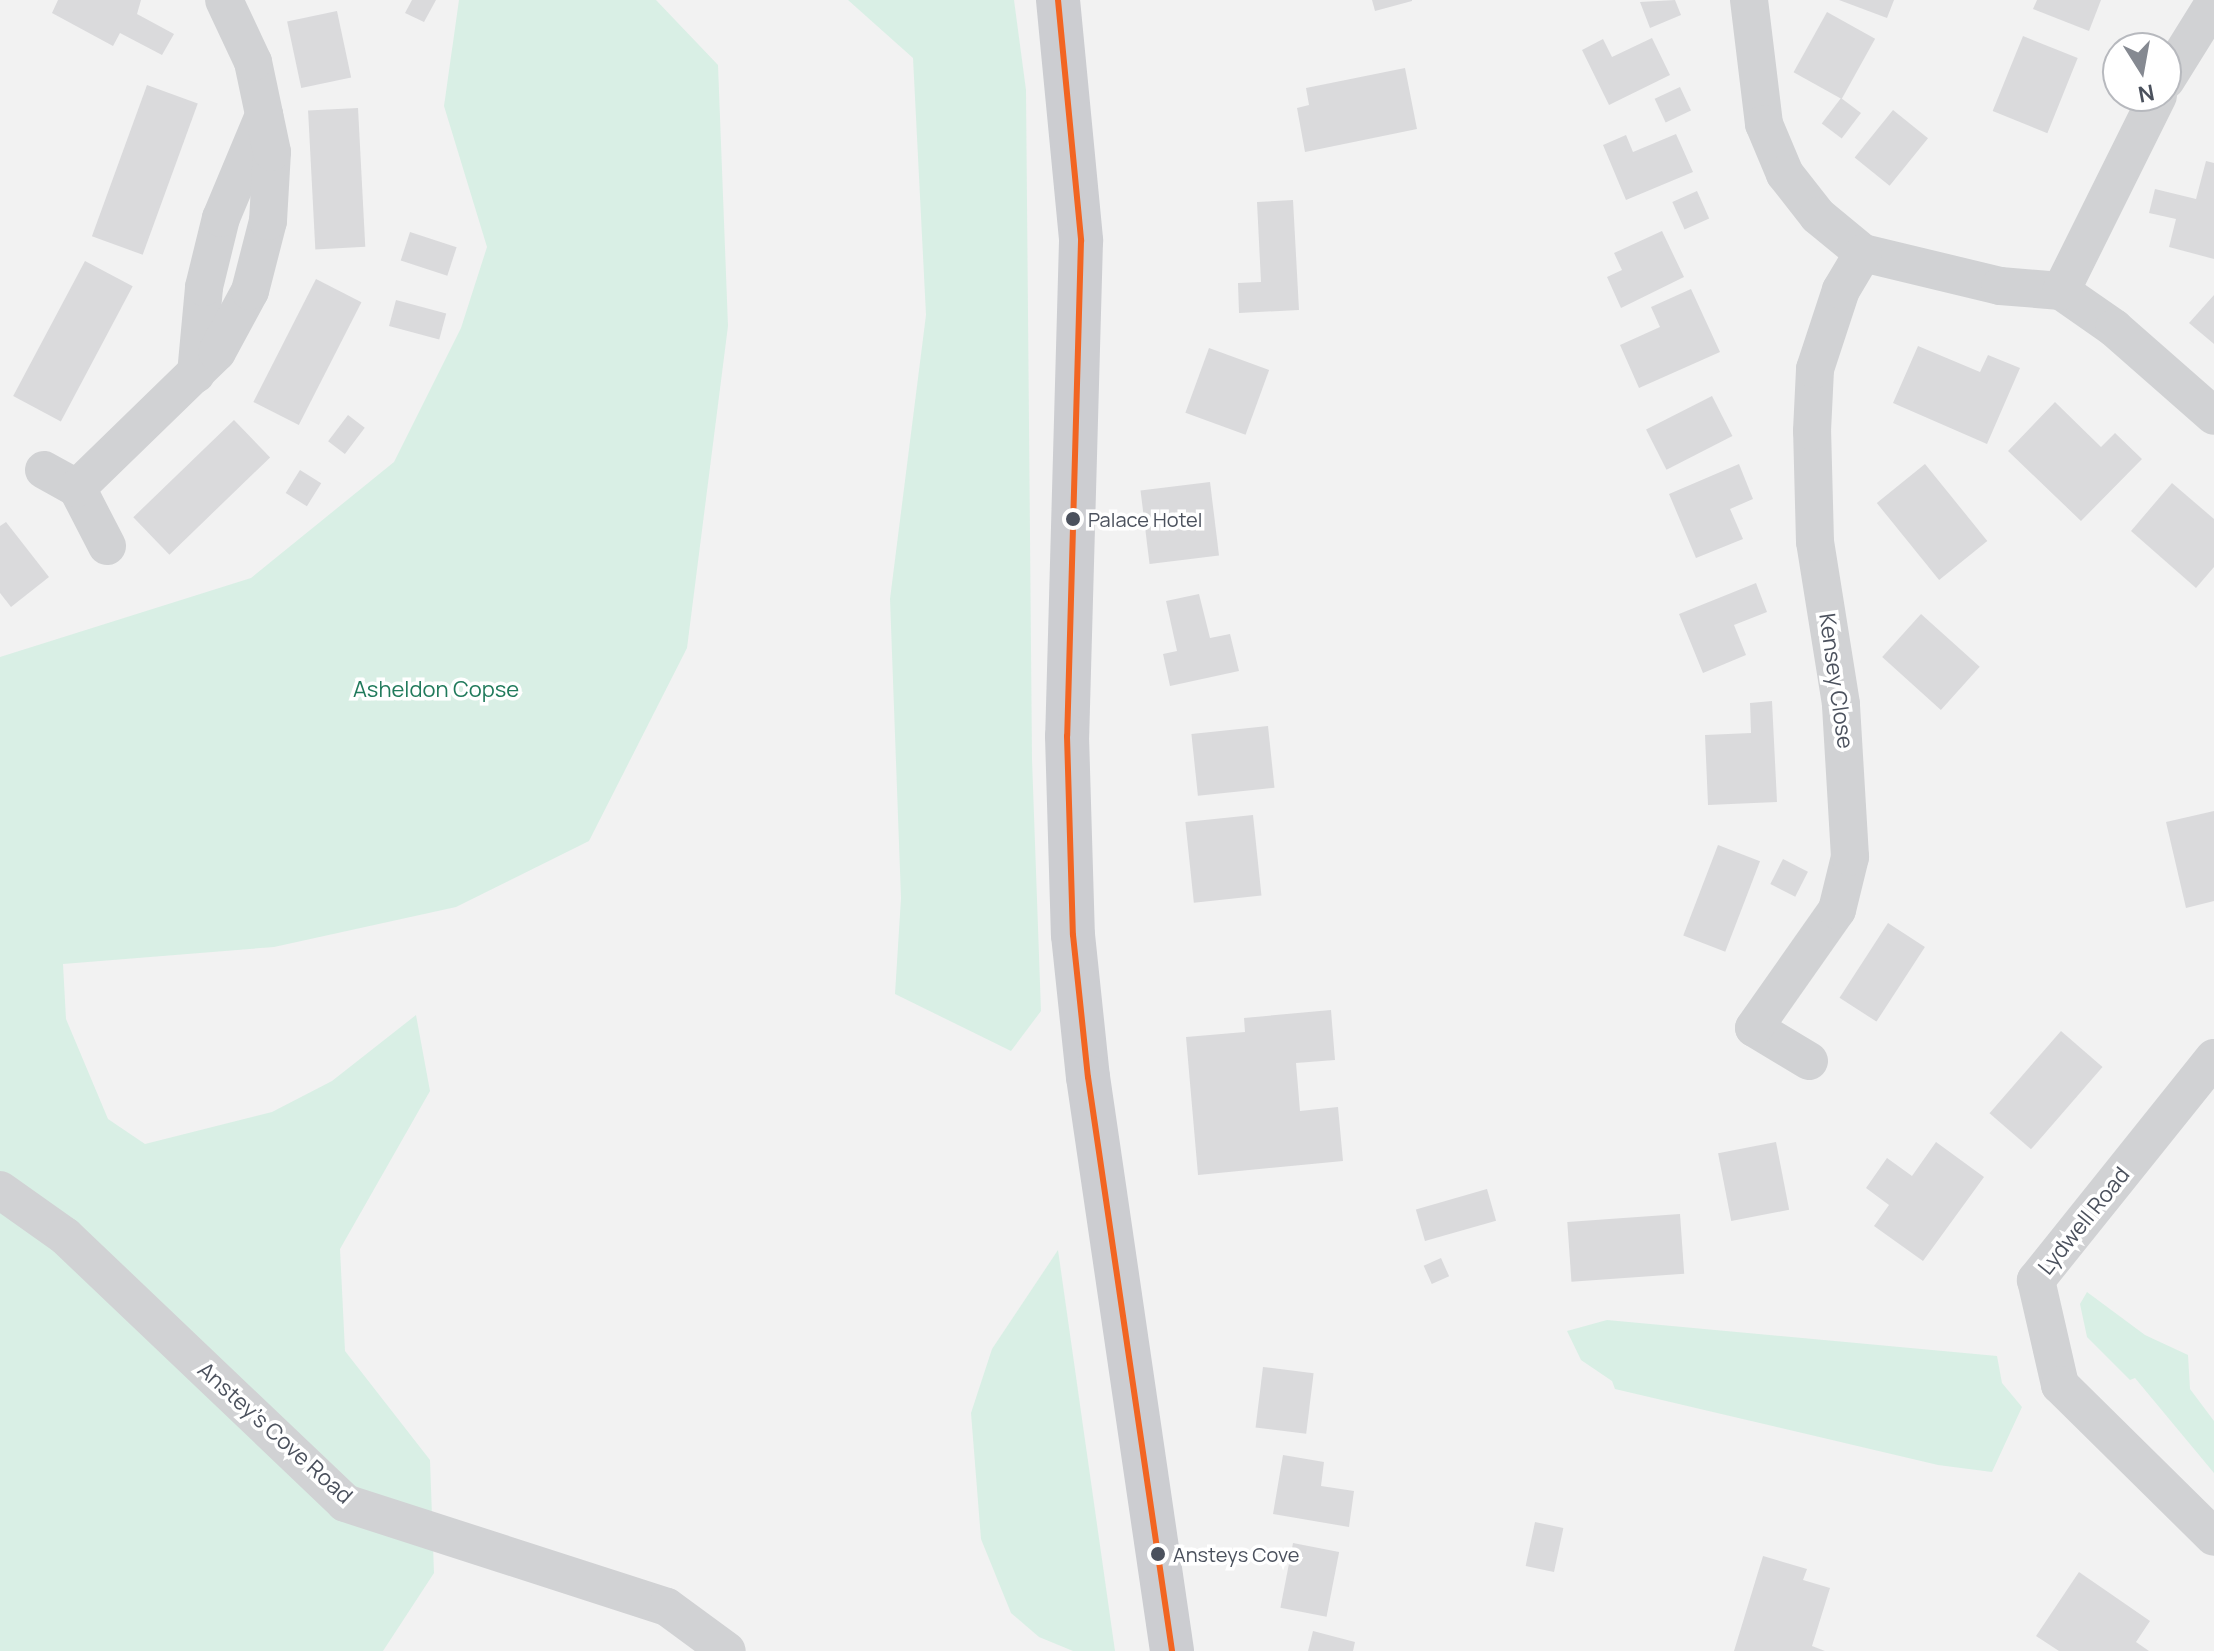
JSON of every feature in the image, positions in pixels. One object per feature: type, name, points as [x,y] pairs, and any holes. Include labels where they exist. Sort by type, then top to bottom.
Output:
[{"type":"main road","points":[[1058,0],[1081,241],[1067,736],[1073,935],[1113,1259],[1172,1651]]},
{"type":"street","points":[[77,488],[217,352],[250,291],[268,221],[272,152],[253,62],[224,0]]},
{"type":"street","points":[[1749,0],[1764,124],[1785,174],[1818,216],[1863,253],[2000,286],[2061,291],[2114,328],[2214,416]]},
{"type":"street","points":[[2182,54],[2214,3]]},
{"type":"street","points":[[2061,291],[2150,112]]},
{"type":"street","points":[[196,374],[204,287],[221,218],[264,115]]},
{"type":"street","points":[[221,218],[268,221]]},
{"type":"street","name":"Kensey Close","points":[[1809,1061],[1754,1028],[1837,910],[1850,857],[1841,704],[1815,542],[1812,431],[1815,369],[1841,290],[1863,253]]},
{"type":"street","points":[[204,287],[250,291]]},
{"type":"street","points":[[44,470],[77,488],[107,546]]},
{"type":"street","name":"Lydwell Road","points":[[2214,1058],[2036,1280],[2060,1385],[2214,1537]]},
{"type":"street","name":"Anstey's Cove Road","points":[[0,1190],[65,1236],[345,1503],[667,1607],[727,1651]]},
{"type":"green space","name":"Asheldon Copse","points":[[459,0],[656,0],[718,65],[728,326],[687,648],[589,841],[456,907],[274,947],[63,964],[66,1019],[108,1119],[145,1144],[272,1112],[332,1081],[416,1015],[430,1091],[340,1249],[345,1351],[430,1460],[434,1573],[383,1651],[0,1651],[0,657],[251,578],[394,462],[461,328],[487,247],[444,106]]},
{"type":"green space","points":[[848,0],[1014,0],[1026,90],[1032,759],[1041,1011],[1011,1051],[895,994],[901,898],[890,599],[926,315],[913,58]]},
{"type":"green space","points":[[1058,1250],[1115,1651],[1073,1651],[1039,1637],[1011,1613],[981,1539],[971,1413],[992,1349]]},
{"type":"green space","points":[[2087,1292],[2145,1335],[2188,1355],[2190,1389],[2214,1421],[2214,1473],[2135,1378],[2130,1380],[2087,1337],[2080,1304]]},
{"type":"green space","points":[[1607,1320],[1997,1356],[2002,1383],[2022,1407],[1992,1472],[1938,1465],[1615,1389],[1612,1381],[1581,1360],[1567,1331]]},
{"type":"building","points":[[58,0],[141,0],[137,14],[174,34],[162,55],[120,33],[113,46],[52,13]]},
{"type":"building","points":[[412,0],[436,0],[424,22],[405,13]]},
{"type":"building","points":[[1372,0],[1412,0],[1412,1],[1375,11]]},
{"type":"building","points":[[1675,0],[1681,15],[1650,28],[1640,2]]},
{"type":"building","points":[[1839,0],[1894,0],[1887,18]]},
{"type":"building","points":[[2037,0],[2101,0],[2089,31],[2033,9]]},
{"type":"building","points":[[337,11],[351,78],[301,88],[287,22]]},
{"type":"building","points":[[1827,12],[1875,39],[1842,99],[1794,72]]},
{"type":"building","points":[[2023,36],[2078,58],[2047,133],[1993,111]]},
{"type":"building","points":[[1652,38],[1670,75],[1609,105],[1582,50],[1603,39],[1612,57]]},
{"type":"building","points":[[1405,68],[1417,129],[1305,152],[1297,108],[1309,105],[1306,88]]},
{"type":"building","points":[[147,85],[198,103],[143,255],[92,236]]},
{"type":"building","points":[[1680,87],[1691,111],[1666,122],[1655,99]]},
{"type":"building","points":[[1841,98],[1861,113],[1842,139],[1822,124]]},
{"type":"building","points":[[358,108],[365,247],[315,249],[308,111]]},
{"type":"building","points":[[1893,110],[1928,138],[1890,186],[1855,157]]},
{"type":"building","points":[[1676,134],[1693,172],[1626,200],[1603,145],[1626,135],[1633,152]]},
{"type":"building","points":[[2206,161],[2214,163],[2214,259],[2169,247],[2176,219],[2149,213],[2155,189],[2196,199]]},
{"type":"building","points":[[1697,191],[1709,218],[1685,229],[1672,202]]},
{"type":"building","points":[[1293,200],[1299,310],[1239,313],[1238,283],[1261,282],[1257,202]]},
{"type":"building","points":[[1662,231],[1684,277],[1621,308],[1607,277],[1622,270],[1614,253]]},
{"type":"building","points":[[410,232],[457,247],[447,276],[401,261]]},
{"type":"building","points":[[85,261],[133,286],[61,421],[13,396]]},
{"type":"building","points":[[316,279],[361,302],[299,425],[253,402]]},
{"type":"building","points":[[1691,289],[1720,352],[1639,388],[1620,345],[1660,327],[1651,307]]},
{"type":"building","points":[[2214,295],[2214,344],[2189,323]]},
{"type":"building","points":[[396,300],[446,313],[439,340],[389,326]]},
{"type":"building","points":[[1918,346],[1980,372],[1988,355],[2020,368],[1987,444],[1893,403]]},
{"type":"building","points":[[1209,348],[1269,370],[1246,435],[1185,413]]},
{"type":"building","points":[[1712,396],[1732,436],[1666,470],[1646,430]]},
{"type":"building","points":[[2055,402],[2101,447],[2115,433],[2142,459],[2081,521],[2008,451]]},
{"type":"building","points":[[348,415],[365,428],[345,454],[328,441]]},
{"type":"building","points":[[234,420],[270,457],[169,555],[133,517]]},
{"type":"building","points":[[1739,464],[1753,499],[1730,509],[1743,539],[1696,558],[1669,494]]},
{"type":"building","points":[[1925,464],[1987,541],[1939,580],[1877,503]]},
{"type":"building","points":[[300,470],[321,483],[307,506],[286,493]]},
{"type":"building","points":[[1210,482],[1219,555],[1150,564],[1141,491]]},
{"type":"building","points":[[2172,483],[2214,519],[2214,567],[2196,588],[2131,531]]},
{"type":"building","points":[[6,522],[49,577],[11,607],[0,593],[0,526]]},
{"type":"building","points":[[1756,583],[1767,612],[1734,625],[1746,655],[1703,673],[1679,614]]},
{"type":"building","points":[[1199,594],[1210,638],[1230,634],[1239,671],[1170,686],[1163,654],[1177,651],[1166,601]]},
{"type":"building","points":[[1921,614],[1980,667],[1941,710],[1882,657]]},
{"type":"building","points":[[1772,701],[1777,802],[1708,805],[1705,735],[1751,733],[1750,703]]},
{"type":"building","points":[[1268,726],[1274,788],[1198,796],[1191,734]]},
{"type":"building","points":[[2214,811],[2214,901],[2186,908],[2166,822]]},
{"type":"building","points":[[1253,815],[1261,896],[1194,903],[1185,822]]},
{"type":"building","points":[[1718,845],[1760,861],[1725,952],[1683,936]]},
{"type":"building","points":[[1783,859],[1808,872],[1795,897],[1770,884]]},
{"type":"building","points":[[1888,923],[1925,947],[1876,1022],[1840,998]]},
{"type":"building","points":[[1331,1010],[1335,1060],[1296,1063],[1300,1111],[1338,1107],[1343,1161],[1198,1175],[1186,1037],[1245,1032],[1244,1018]]},
{"type":"building","points":[[2061,1031],[2103,1067],[2031,1149],[1989,1113]]},
{"type":"building","points":[[1776,1142],[1789,1210],[1731,1221],[1718,1153]]},
{"type":"building","points":[[1936,1142],[1984,1177],[1923,1261],[1874,1226],[1889,1205],[1866,1188],[1887,1158],[1912,1176]]},
{"type":"building","points":[[1487,1189],[1496,1221],[1425,1241],[1416,1209]]},
{"type":"building","points":[[1680,1214],[1684,1274],[1571,1282],[1567,1222]]},
{"type":"building","points":[[1441,1258],[1449,1276],[1432,1284],[1424,1266]]},
{"type":"building","points":[[1263,1367],[1314,1373],[1306,1434],[1256,1428]]},
{"type":"building","points":[[1283,1455],[1324,1462],[1321,1486],[1354,1491],[1349,1527],[1273,1514]]},
{"type":"building","points":[[1535,1522],[1563,1528],[1554,1572],[1526,1566]]},
{"type":"building","points":[[1293,1543],[1339,1552],[1327,1617],[1280,1608]]},
{"type":"building","points":[[1763,1556],[1807,1569],[1803,1580],[1830,1588],[1812,1646],[1825,1651],[1734,1651]]},
{"type":"building","points":[[2079,1572],[2150,1621],[2136,1642],[2149,1651],[2059,1651],[2036,1636]]},
{"type":"building","points":[[1313,1631],[1355,1642],[1353,1651],[1308,1651]]},
{"type":"transit line","points":[[1058,0],[1081,241],[1067,736],[1073,935],[1088,1077],[1172,1651]]},
{"type":"place","name":"Palace Hotel","points":[[1073,519]]},
{"type":"place","name":"Ansteys Cove","points":[[1158,1554]]}]
